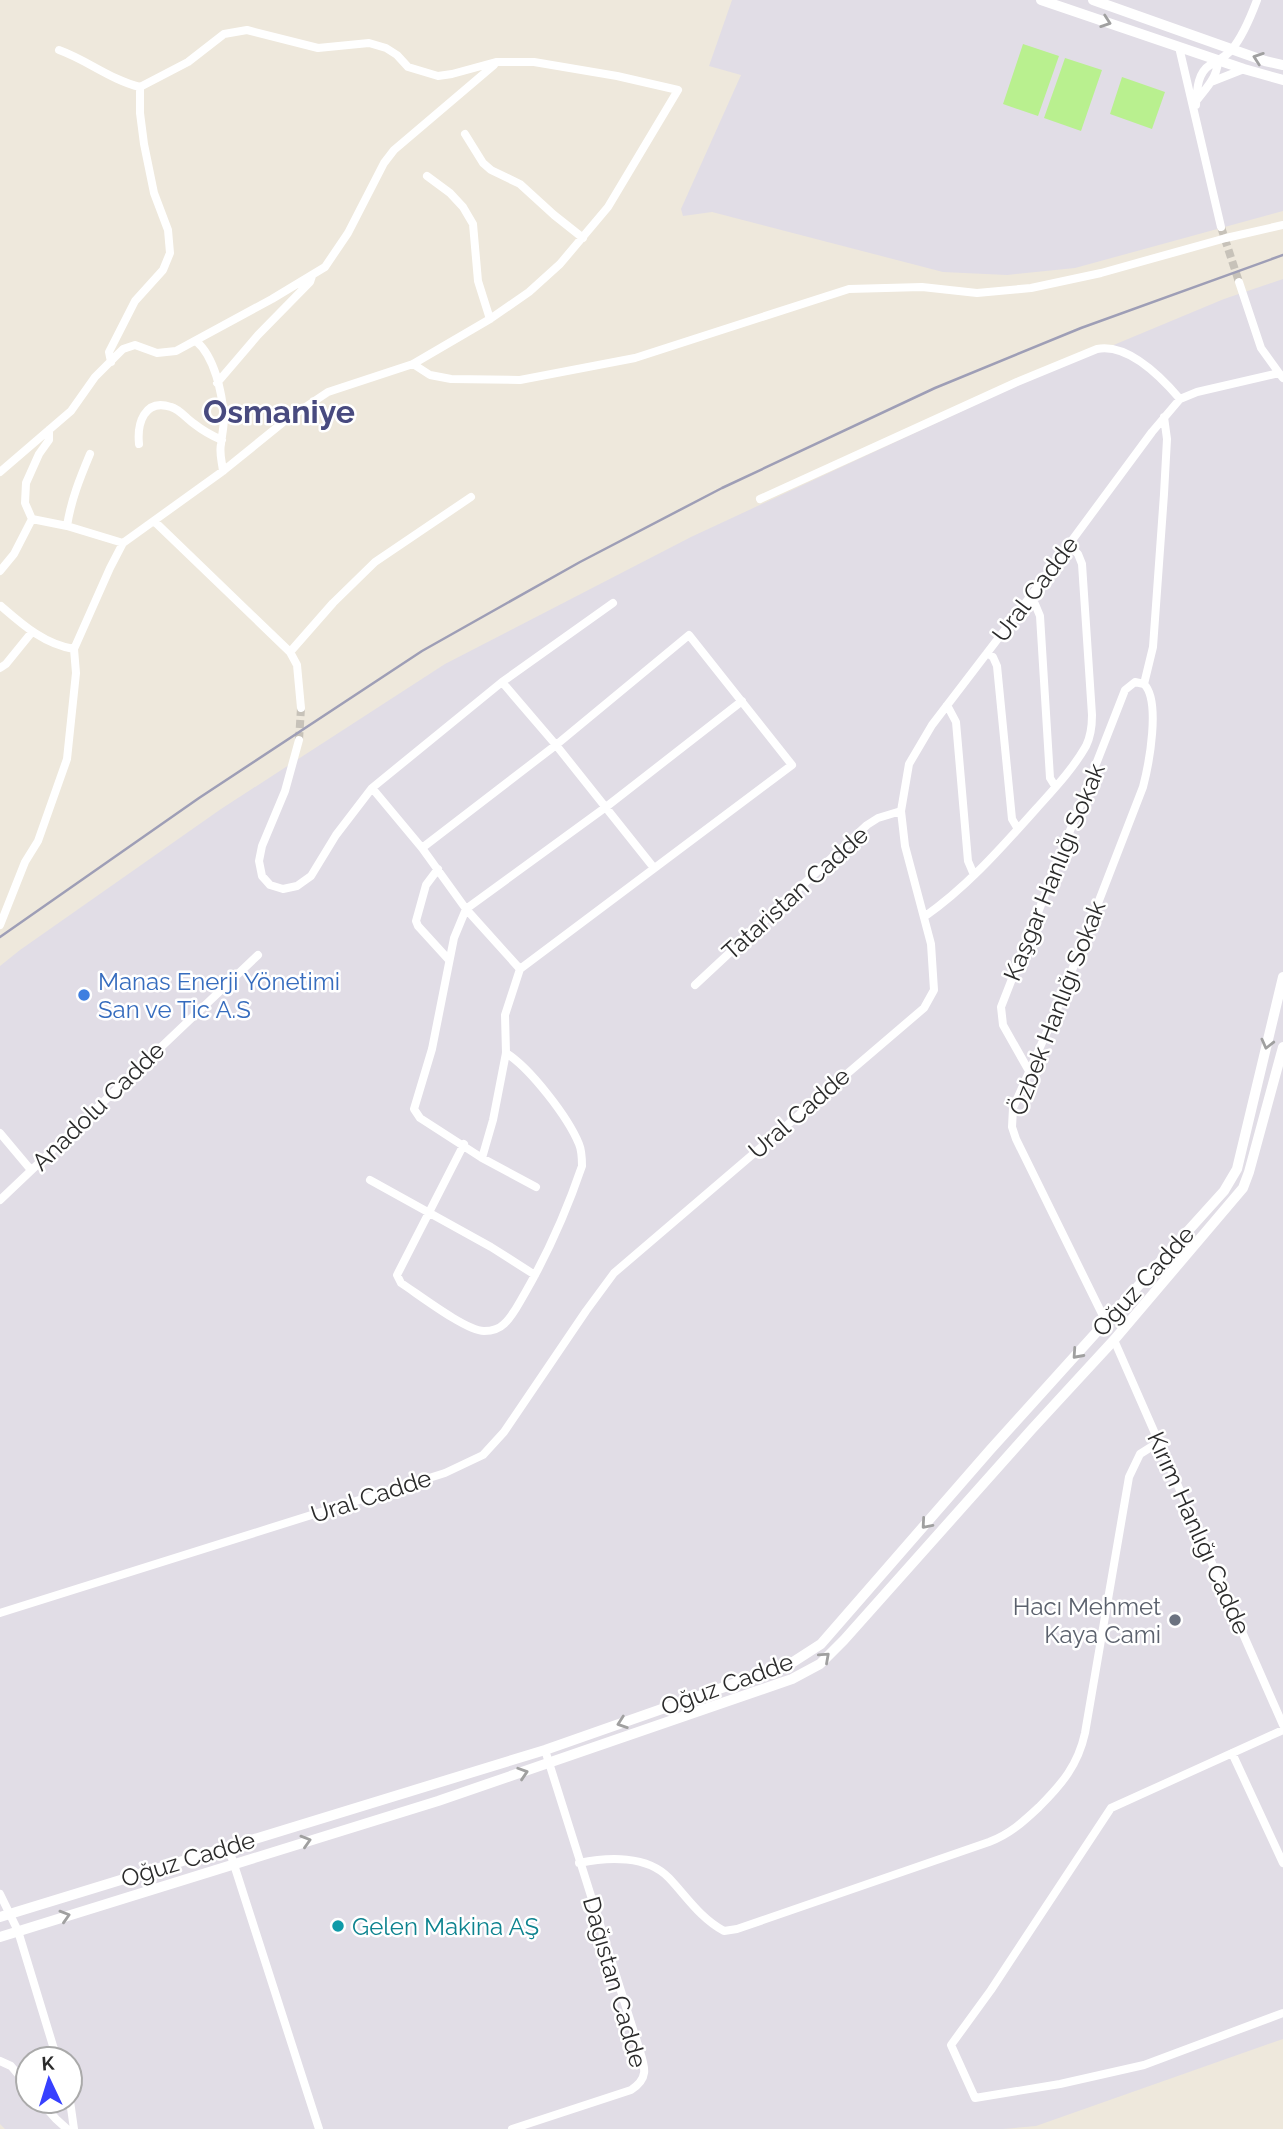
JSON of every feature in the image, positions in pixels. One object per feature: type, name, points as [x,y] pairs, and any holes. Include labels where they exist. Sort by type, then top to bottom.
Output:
[{"type":"street","points":[[1041,0],[1283,80]]},
{"type":"street","points":[[1093,0],[1283,65]]},
{"type":"street","points":[[1195,112],[1198,85],[1202,76],[1207,68],[1233,49],[1257,0]]},
{"type":"street","points":[[0,925],[25,862],[42,831],[67,759],[76,673],[74,649],[123,543],[223,471],[286,420],[328,392],[413,364],[529,292],[561,264],[608,207],[678,90],[534,62],[496,62],[438,76],[408,67],[386,48],[369,43],[318,48],[247,30],[224,34],[188,62],[140,87],[117,79],[76,56],[59,50]]},
{"type":"street","points":[[1179,47],[1221,227]]},
{"type":"street","points":[[1196,101],[1211,82],[1219,61]]},
{"type":"street","points":[[0,472],[71,411],[95,377],[123,349],[135,345],[157,354],[196,341],[325,267],[394,150],[496,62]]},
{"type":"street","points":[[1211,82],[1244,69]]},
{"type":"street","points":[[110,362],[109,352],[135,300],[163,270],[170,253],[168,230],[154,193],[144,144],[140,87]]},
{"type":"street","points":[[465,134],[483,163],[491,170],[520,184],[583,238]]},
{"type":"street","points":[[427,176],[450,193],[473,224],[478,281],[490,318]]},
{"type":"street","points":[[413,364],[430,375],[451,379],[520,380],[635,358],[849,289],[922,287],[977,293],[1031,288],[1101,273],[1283,225]]},
{"type":"street","points":[[217,383],[258,334],[310,282],[312,276]]},
{"type":"street","points":[[1239,282],[1261,348],[1281,375]]},
{"type":"street","points":[[196,341],[209,356],[224,416],[220,453],[223,471]]},
{"type":"street","points":[[760,499],[1017,382],[1097,349],[1110,348],[1127,353],[1169,387],[1180,400]]},
{"type":"street","name":"Ural Cadde","points":[[0,1613],[445,1472],[483,1455],[509,1426],[614,1273],[924,1007],[934,990],[931,944],[905,846],[901,811],[909,764],[932,725],[1164,417],[1180,400],[1197,392],[1281,375]]},
{"type":"street","points":[[139,444],[140,421],[146,411],[159,406],[173,407],[200,429],[222,440]]},
{"type":"street","points":[[1143,684],[1153,647],[1167,439],[1164,417]]},
{"type":"street","points":[[32,519],[25,503],[26,483],[39,454],[49,440],[49,429]]},
{"type":"street","points":[[67,526],[73,496],[90,454]]},
{"type":"street","points":[[290,652],[333,603],[375,562],[471,497]]},
{"type":"street","points":[[32,519],[67,526],[123,543]]},
{"type":"street","points":[[0,571],[14,554],[32,519]]},
{"type":"street","points":[[154,521],[290,652],[297,665],[301,708]]},
{"type":"street","points":[[924,917],[974,876],[1055,786],[1085,748],[1092,722],[1082,564],[1078,554],[1069,545]]},
{"type":"street","points":[[1029,598],[1040,616],[1050,778],[1055,786]]},
{"type":"street","points":[[299,740],[285,791],[262,846],[259,862],[262,876],[270,884],[283,889],[297,886],[311,876],[335,835],[372,788],[502,682],[612,604]]},
{"type":"street","points":[[1,606],[46,641],[74,649]]},
{"type":"street","points":[[0,668],[32,632]]},
{"type":"street","points":[[422,848],[556,745],[689,635],[792,765],[520,969],[505,1015],[506,1053],[493,1120],[482,1158]]},
{"type":"street","points":[[987,653],[993,657],[997,666],[1012,819],[1017,829]]},
{"type":"street","points":[[502,682],[654,868]]},
{"type":"street","name":"Kaşgar Hanlığı Sokak","points":[[1029,1071],[1003,1025],[1001,1007],[1125,690],[1135,682],[1143,684]]},
{"type":"street","name":"Özbek Hanlığı Sokak","points":[[1105,1322],[1013,1133],[1011,1120],[1013,1108],[1057,1009],[1143,787],[1150,756],[1152,721],[1149,691],[1143,684]]},
{"type":"street","points":[[536,1187],[482,1158],[420,1118],[414,1109],[432,1049],[454,938],[466,909],[606,807],[742,701]]},
{"type":"street","points":[[947,705],[957,722],[968,861],[974,876]]},
{"type":"street","points":[[372,788],[422,848],[466,909],[520,969]]},
{"type":"street","name":"Tataristan Cadde","points":[[695,985],[867,825],[878,818],[901,811]]},
{"type":"street","points":[[438,869],[426,885],[416,921],[449,960]]},
{"type":"street","name":"Anadolu Cadde","points":[[0,1200],[258,955]]},
{"type":"street","name":"Oğuz Cadde","points":[[5,1916],[545,1749],[790,1664],[821,1644],[990,1450],[1224,1191],[1235,1175],[1283,977]]},
{"type":"street","name":"Oğuz Cadde","points":[[0,1937],[438,1801],[792,1679],[820,1664],[1114,1340],[1243,1188],[1250,1172],[1283,1047]]},
{"type":"street","points":[[464,1144],[398,1272],[398,1279],[464,1323],[482,1331],[499,1327],[512,1315],[535,1275],[550,1247],[579,1176],[583,1155],[560,1111],[524,1066],[506,1053]]},
{"type":"street","points":[[0,1133],[31,1170]]},
{"type":"street","points":[[370,1180],[491,1247],[535,1275]]},
{"type":"street","points":[[1105,1322],[1114,1340]]},
{"type":"street","name":"Kırım Hanlığı Cadde","points":[[1114,1340],[1283,1728]]},
{"type":"street","points":[[579,1863],[618,1860],[653,1866],[667,1876],[709,1923],[724,1931],[737,1929],[989,1842],[1017,1828],[1060,1786],[1079,1755],[1129,1476],[1140,1454],[1159,1442]]},
{"type":"street","points":[[1283,1728],[1111,1808],[991,1990],[951,2045],[975,2098],[1060,2084],[1144,2065],[1283,2013]]},
{"type":"street","name":"Dağıstan Cadde","points":[[512,2129],[631,2090],[640,2084],[644,2076],[640,2053],[545,1749]]},
{"type":"street","points":[[1232,1753],[1283,1863]]},
{"type":"street","points":[[228,1846],[319,2129]]},
{"type":"street","points":[[0,1894],[5,1916],[18,1931],[53,2045]]},
{"type":"street","points":[[54,2115],[67,2129]]},
{"type":"shaded area","points":[[732,0],[1283,0],[1283,211],[1075,268],[1007,275],[943,272],[712,212],[683,216],[681,209],[741,75],[709,66]]},
{"type":"shaded area","points":[[1283,279],[1283,2039],[1036,2126],[1003,2129],[5,2129],[0,2124],[0,966],[221,809],[445,664],[691,537],[1020,384],[1224,299]]},
{"type":"green space","points":[[1023,44],[1059,56],[1038,116],[1003,104]]},
{"type":"green space","points":[[1065,58],[1102,70],[1081,131],[1044,118]]},
{"type":"green space","points":[[1122,77],[1165,92],[1152,129],[1110,114]]},
{"type":"tunnel","points":[[1221,227],[1239,282]]},
{"type":"tunnel","points":[[299,740],[301,708]]},
{"type":"railway","points":[[0,937],[199,798],[422,651],[580,562],[722,488],[935,388],[1081,328],[1283,255]]},
{"type":"place","name":"Manas Enerji Yönetimi San ve Tic A.S","points":[[84,995]]},
{"type":"place","name":"Hacı Mehmet Kaya Cami","points":[[1175,1620]]},
{"type":"place","name":"Gelen Makina AŞ","points":[[338,1926]]},
{"type":"district","name":"Osmaniye","points":[[279,411]]}]
